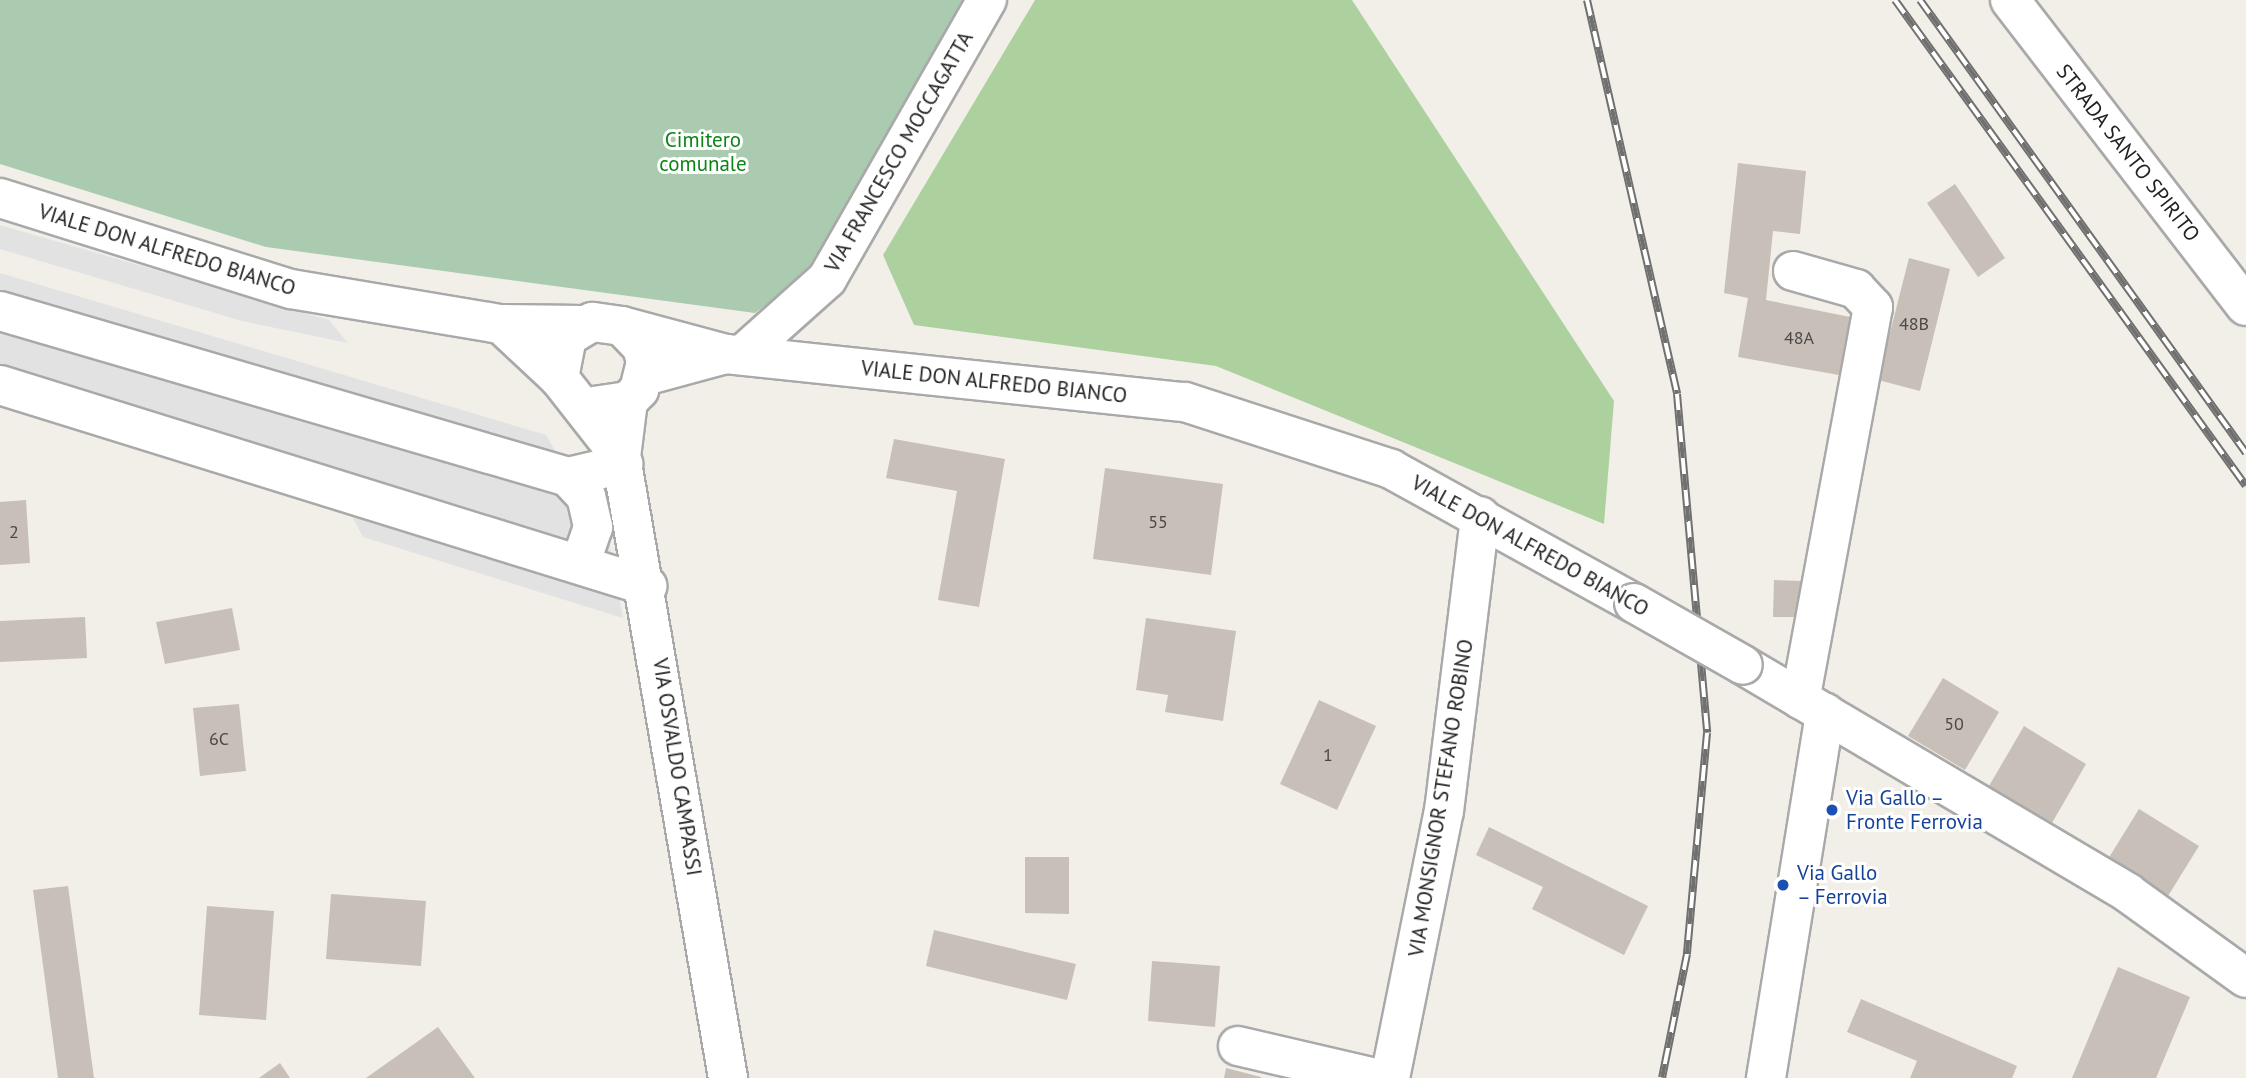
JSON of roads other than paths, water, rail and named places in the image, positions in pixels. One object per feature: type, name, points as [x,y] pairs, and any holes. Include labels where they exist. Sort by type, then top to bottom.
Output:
[{"type":"street","name":"VIA FRANCESCO MOCCAGATTA","points":[[734,355],[827,279],[987,0]]},
{"type":"street","name":"STRADA SANTO SPIRITO","points":[[2010,0],[2246,306]]},
{"type":"street","name":"VIALE DON ALFREDO BIANCO","points":[[0,198],[291,289],[501,324],[583,326]]},
{"type":"street","points":[[1766,1078],[1813,706],[1873,307],[1856,289],[1793,271]]},
{"type":"street","points":[[0,312],[568,477],[586,496],[593,527],[581,562]]},
{"type":"street","points":[[501,324],[587,408],[636,388],[642,347],[622,326],[583,326],[567,337],[559,378]]},
{"type":"street","name":"VIALE DON ALFREDO BIANCO","points":[[622,326],[734,355],[1185,402],[1391,469],[1480,516],[1743,665],[2128,893],[2246,978]]},
{"type":"street","name":"VIALE DON ALFREDO BIANCO","points":[[636,388],[734,355]]},
{"type":"street","points":[[0,384],[581,562],[648,586]]},
{"type":"street","name":"VIA OSVALDO CAMPASSI","points":[[622,460],[636,388]]},
{"type":"street","name":"VIA OSVALDO CAMPASSI","points":[[587,408],[622,460],[648,586],[728,1078]]},
{"type":"street","points":[[568,477],[622,460]]},
{"type":"street","name":"VIA MONSIGNOR STEFANO ROBINO","points":[[1390,1078],[1442,824],[1480,516]]},
{"type":"street","points":[[1238,1046],[1375,1078]]},
{"type":"railway","points":[[1587,0],[1677,394],[1707,733],[1687,954],[1662,1078]]},
{"type":"railway","points":[[1895,0],[2246,486]]},
{"type":"railway","points":[[1920,0],[2246,453]]},
{"type":"place","name":"Via Gallo – Fronte Ferrovia","points":[[1832,810]]},
{"type":"place","name":"Via Gallo – Ferrovia","points":[[1783,885]]},
{"type":"park label","name":"Cimitero comunale","points":[[703,152]]}]
